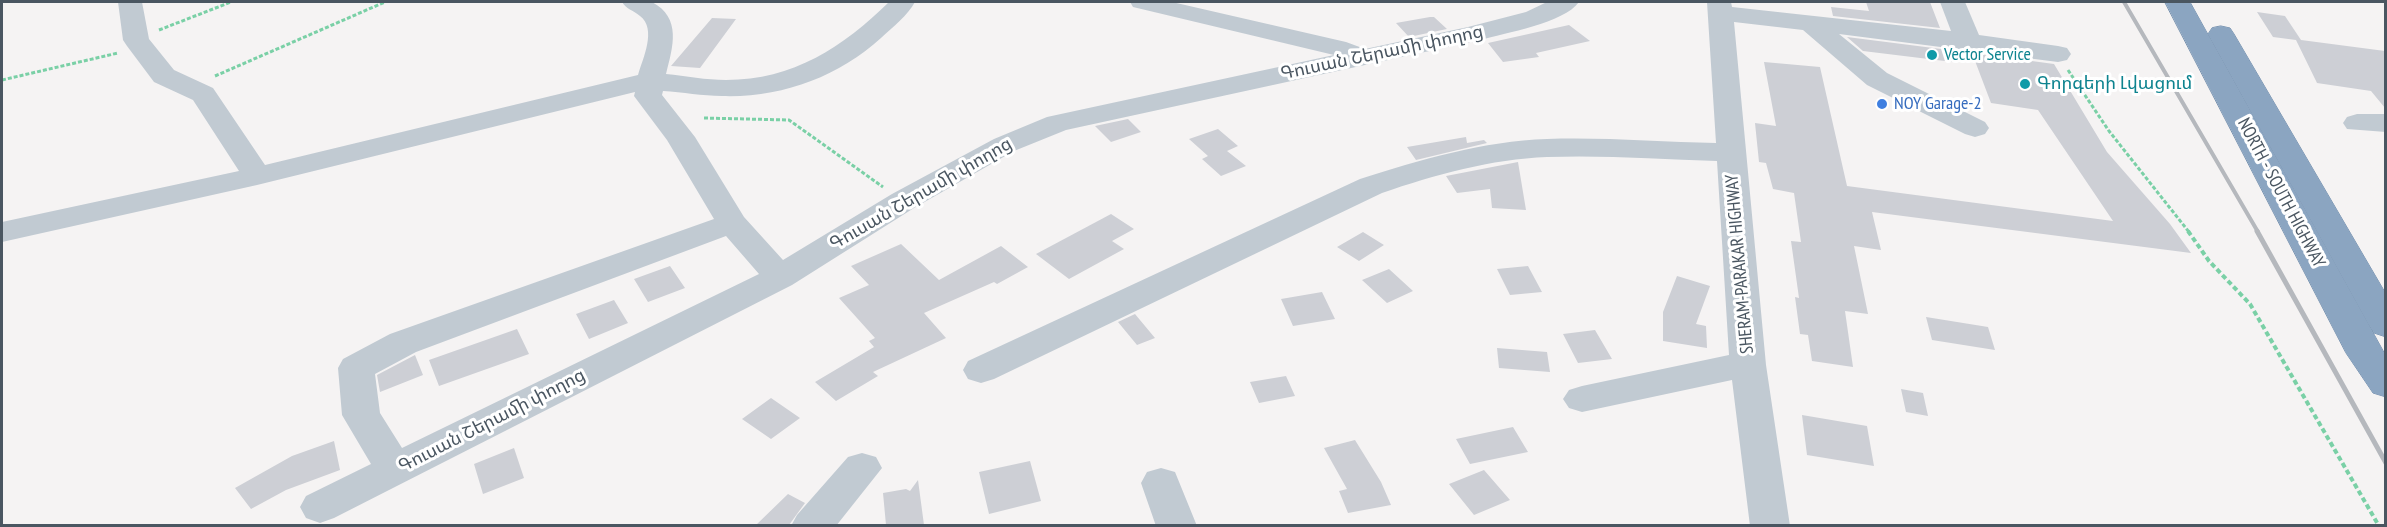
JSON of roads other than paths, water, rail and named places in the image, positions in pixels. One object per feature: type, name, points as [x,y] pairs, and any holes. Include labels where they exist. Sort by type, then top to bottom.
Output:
[{"type":"highway","name":"NORTH - SOUTH HIGHWAY","points":[[2178,2],[2364,352],[2385,384]]},
{"type":"highway","name":"NORTH - SOUTH HIGHWAY","points":[[2201,2],[2385,325]]},
{"type":"street","points":[[130,2],[139,43],[164,76],[203,94],[257,176]]},
{"type":"street","points":[[634,2],[643,5],[660,20],[660,43],[648,96],[680,137],[732,223],[780,277]]},
{"type":"street","points":[[2,231],[257,176],[602,90],[650,81],[733,88],[770,85],[800,77],[833,63],[879,26],[903,2]]},
{"type":"street","points":[[1142,2],[1346,50],[1360,57]]},
{"type":"street","points":[[1240,26],[1248,2]]},
{"type":"street","name":"Գուսան Շերամի փողոց","points":[[320,507],[780,277],[903,201],[1004,145],[1057,123],[1471,34],[1535,17],[1566,2]]},
{"type":"street","points":[[1953,2],[1968,41]]},
{"type":"street","points":[[1720,5],[1804,12],[1968,41],[2058,54]]},
{"type":"street","name":"SHERAM-PARAKAR HIGHWAY","points":[[1720,5],[1748,365],[1770,525]]},
{"type":"street","points":[[1804,12],[1877,79],[1975,128]]},
{"type":"street","points":[[2356,123],[2385,123]]},
{"type":"street","points":[[981,370],[1360,191],[1398,176],[1516,151],[1546,148],[1731,152]]},
{"type":"street","points":[[395,469],[361,415],[357,368],[403,343],[732,223]]},
{"type":"street","points":[[1582,399],[1696,373],[1748,365]]},
{"type":"street","points":[[811,525],[862,468]]},
{"type":"street","points":[[1161,483],[1177,525]]},
{"type":"railway","points":[[2124,2],[2258,232]]},
{"type":"railway","points":[[2257,231],[2386,463]]},
{"type":"place","name":"Vector Service","points":[[1932,55]]},
{"type":"place","name":"Գորգերի Լվացում","points":[[2025,84]]},
{"type":"place","name":"NOY Garage-2","points":[[1882,104]]}]
